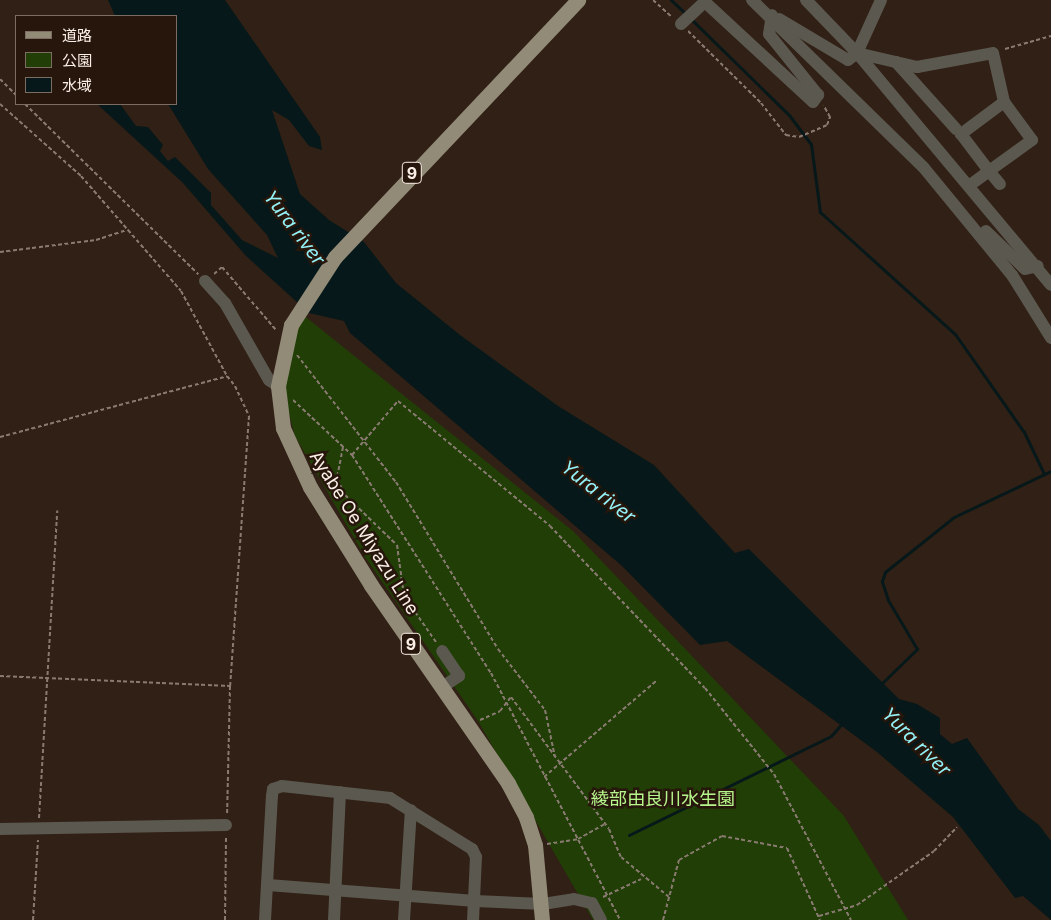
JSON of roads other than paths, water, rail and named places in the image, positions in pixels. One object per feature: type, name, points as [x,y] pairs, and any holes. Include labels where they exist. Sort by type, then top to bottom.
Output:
[{"type":"main road","name":"Ayabe Oe Miyazu Line","points":[[542,920],[543,904],[535,845],[508,783],[462,721],[299,466],[283,428],[278,386],[280,368],[291,325],[335,257],[578,0]]},
{"type":"street","points":[[752,0],[771,16],[924,168],[1012,275],[1051,338]]},
{"type":"street","points":[[681,24],[705,2],[806,100],[817,99],[769,34],[771,16],[763,0]]},
{"type":"street","points":[[806,0],[857,53],[907,111],[1038,266],[1051,285]]},
{"type":"street","points":[[771,16],[848,60],[857,53],[881,0]]},
{"type":"street","points":[[857,53],[917,68],[993,53],[1004,102],[1032,140],[970,185]]},
{"type":"street","points":[[896,62],[922,95],[956,129]]},
{"type":"street","points":[[907,111],[922,95]]},
{"type":"street","points":[[1000,184],[961,134],[1004,102]]},
{"type":"street","points":[[972,225],[976,222],[1025,269],[1038,266]]},
{"type":"street","points":[[205,281],[225,303],[269,380],[278,386]]},
{"type":"street","points":[[441,688],[459,676],[442,651]]},
{"type":"street","points":[[266,920],[273,789],[282,786],[390,798],[472,849],[475,901],[473,920]]},
{"type":"street","points":[[334,920],[340,792]]},
{"type":"street","points":[[404,920],[411,810]]},
{"type":"street","points":[[0,829],[226,825]]},
{"type":"street","points":[[268,885],[406,893],[475,901],[543,904],[574,899],[592,903],[601,920]]},
{"type":"water","name":"Yura river","points":[[108,0],[225,0],[320,137],[322,150],[309,146],[289,120],[272,110],[300,194],[329,220],[364,242],[396,283],[460,335],[558,406],[654,465],[735,553],[749,549],[899,699],[917,704],[940,718],[940,734],[952,744],[967,738],[1018,809],[1039,825],[1051,841],[1051,920],[1023,896],[1015,898],[953,817],[877,752],[727,641],[700,645],[622,566],[350,333],[344,321],[309,313],[246,256],[183,183],[98,105],[121,105],[136,126],[148,127],[163,145],[160,151],[168,161],[175,157],[211,193],[211,205],[242,240],[278,258],[267,235],[208,169],[169,105],[178,105],[178,15],[115,15]]},
{"type":"waterway","points":[[671,0],[687,15]]},
{"type":"waterway","points":[[691,19],[789,115],[811,144],[820,212],[955,334],[1024,432],[1044,474]]},
{"type":"waterway","points":[[880,685],[917,649],[888,600],[882,581],[885,572],[954,517],[1051,471]]},
{"type":"waterway","points":[[629,835],[831,736],[844,721]]},
{"type":"park label","name":"綾部由良川水生園","points":[[663,799]]}]
